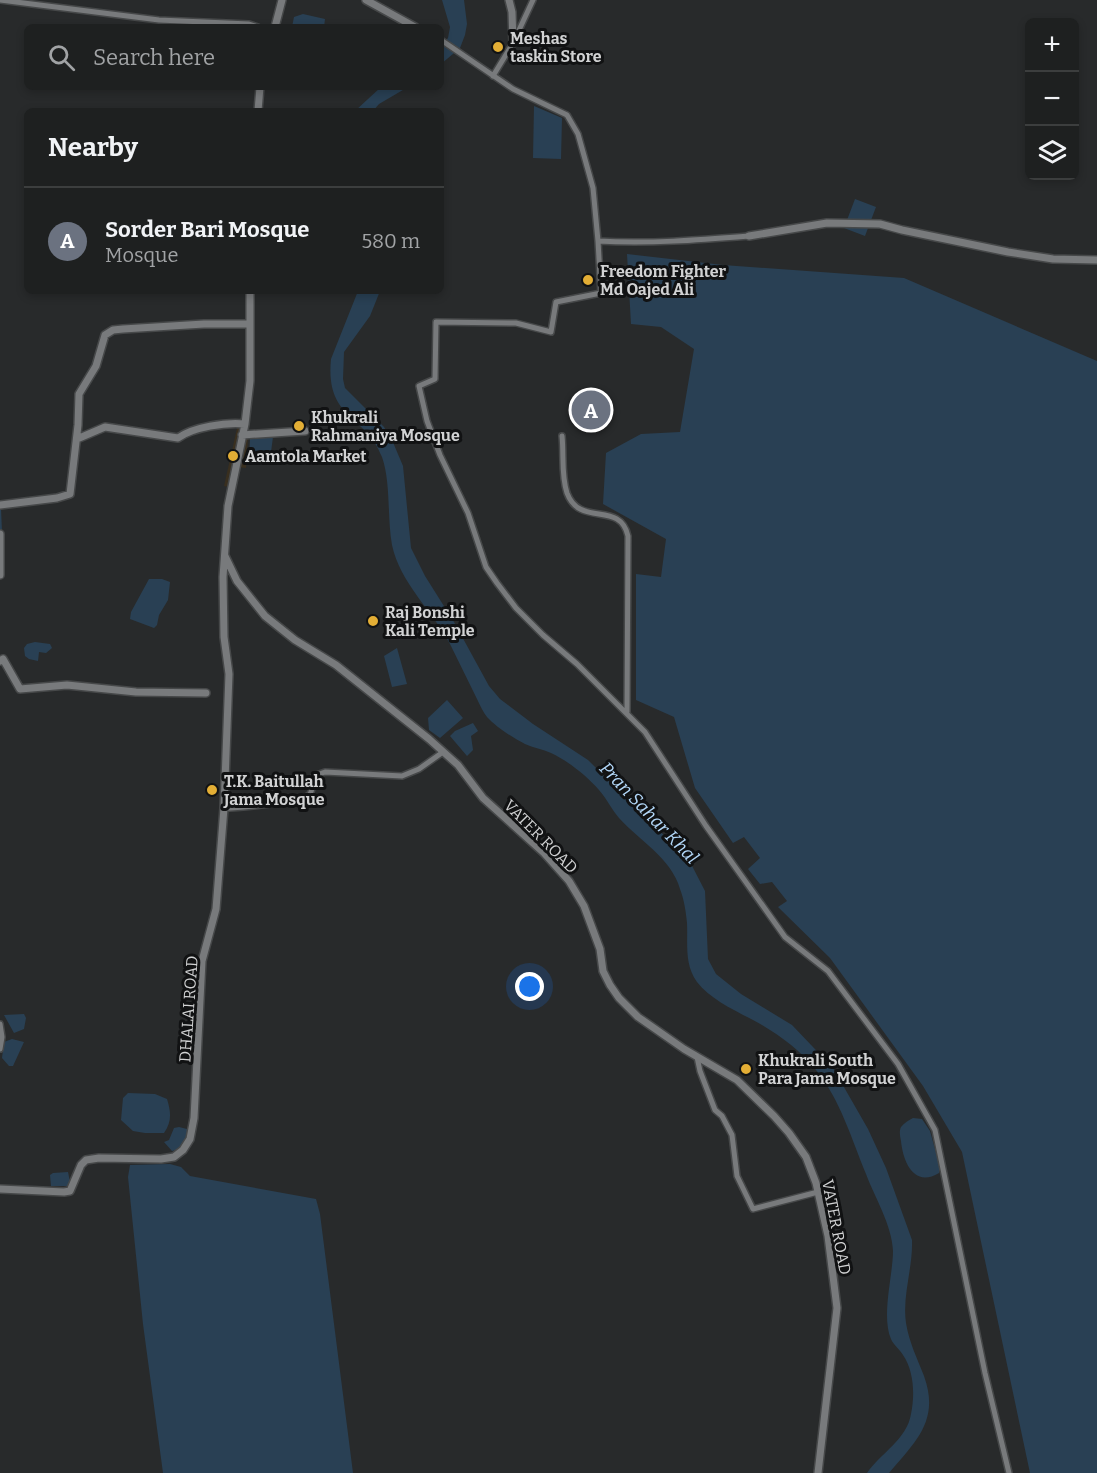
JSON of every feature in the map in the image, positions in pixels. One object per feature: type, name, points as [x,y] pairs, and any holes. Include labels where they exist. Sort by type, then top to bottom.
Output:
[{"type":"street","points":[[0,0],[159,20],[249,24]]},
{"type":"street","points":[[276,24],[282,0]]},
{"type":"street","points":[[366,0],[410,24]]},
{"type":"street","points":[[509,0],[512,12],[513,43]]},
{"type":"street","points":[[493,76],[513,43],[533,0]]},
{"type":"street","points":[[444,42],[513,89],[567,115],[578,134],[593,188],[601,293],[556,302],[551,332],[516,323],[436,322],[435,379],[419,386],[427,421],[440,455],[468,513],[486,567],[516,608],[627,712],[645,732],[706,826],[785,938],[828,971],[898,1064],[931,1121],[943,1163],[985,1373],[1009,1473]]},
{"type":"street","points":[[258,108],[260,90]]},
{"type":"street","points":[[598,240],[696,241],[749,236],[827,223],[879,224],[1008,252],[1053,259],[1097,260]]},
{"type":"street","name":"DHALAI ROAD","points":[[0,1189],[70,1191],[75,1184],[81,1165],[86,1160],[174,1157],[183,1150],[190,1139],[194,1118],[202,961],[216,909],[224,808],[229,674],[224,637],[223,577],[228,506],[250,381],[250,294]]},
{"type":"street","points":[[0,505],[57,498],[70,494],[77,440],[79,394],[96,366],[105,335],[113,330],[130,328],[250,324]]},
{"type":"street","points":[[77,440],[105,427],[178,438],[189,430],[228,423],[244,424]]},
{"type":"street","points":[[242,435],[305,431]]},
{"type":"street","points":[[562,436],[563,476],[568,495],[577,508],[588,513],[611,516],[621,521],[628,536],[627,712]]},
{"type":"street","points":[[0,534],[0,575]]},
{"type":"street","name":"VATER ROAD","points":[[225,556],[237,581],[265,616],[336,665],[406,719],[443,752],[469,778],[483,798],[544,853],[569,881],[584,906],[600,949],[603,971],[619,998],[638,1017],[737,1080],[774,1116],[806,1157],[818,1192],[828,1236],[837,1308],[818,1473]]},
{"type":"street","points":[[0,661],[3,659],[20,689],[67,685],[136,692],[206,693]]},
{"type":"street","points":[[224,808],[279,803],[307,797],[311,794],[314,776],[325,772],[402,776],[419,769],[443,752]]},
{"type":"street","points":[[0,1024],[2,1037],[0,1049]]},
{"type":"street","points":[[698,1057],[700,1071],[715,1110],[722,1116],[732,1135],[737,1176],[753,1209],[818,1192]]},
{"type":"shaded area","points":[[238,424],[243,425],[241,438],[248,437],[246,468],[235,467],[229,487],[224,486]]},
{"type":"water","points":[[442,0],[464,0],[467,24],[465,35],[460,48],[444,61],[444,43],[448,38],[450,27]]},
{"type":"water","points":[[303,14],[325,19],[324,24],[293,24],[294,17]]},
{"type":"water","points":[[378,90],[403,90],[376,108],[358,108]]},
{"type":"water","points":[[534,106],[562,118],[561,159],[533,158]]},
{"type":"water","points":[[855,199],[876,207],[865,236],[844,228]]},
{"type":"water","points":[[627,254],[723,265],[904,278],[1097,361],[1097,1473],[1030,1473],[962,1152],[923,1086],[830,958],[778,907],[787,901],[772,882],[760,884],[748,869],[760,858],[744,837],[733,843],[695,788],[674,717],[636,700],[636,574],[661,577],[666,539],[603,504],[606,453],[641,434],[680,432],[694,349],[661,327],[631,324]]},
{"type":"water","points":[[357,294],[379,294],[370,316],[344,352],[345,388],[384,427],[392,440],[403,466],[411,548],[489,686],[500,699],[533,724],[588,760],[689,860],[705,891],[708,959],[716,974],[741,994],[792,1025],[833,1068],[868,1129],[886,1168],[912,1240],[905,1303],[906,1323],[924,1376],[929,1405],[923,1429],[889,1473],[867,1473],[899,1438],[909,1423],[913,1391],[907,1361],[892,1341],[888,1330],[887,1307],[893,1261],[892,1241],[845,1120],[832,1094],[816,1070],[787,1042],[771,1030],[715,999],[697,982],[688,961],[687,923],[683,897],[676,878],[654,850],[619,818],[602,793],[583,774],[557,756],[510,735],[495,725],[484,713],[450,644],[409,584],[396,559],[392,545],[387,478],[382,457],[375,443],[348,415],[334,394],[331,359]]},
{"type":"water","points":[[273,437],[271,452],[249,461],[250,439]]},
{"type":"water","points":[[149,579],[162,579],[170,582],[168,600],[154,628],[130,619],[131,612]]},
{"type":"water","points":[[35,642],[50,644],[52,648],[46,653],[39,652],[38,661],[25,656],[24,648],[27,644]]},
{"type":"water","points":[[397,648],[407,684],[392,687],[384,656]]},
{"type":"water","points":[[447,700],[463,718],[440,738],[429,730],[428,718]]},
{"type":"water","points":[[473,723],[478,731],[471,736],[473,750],[467,756],[450,736],[455,731]]},
{"type":"water","points":[[24,1014],[26,1018],[24,1029],[14,1033],[4,1015]]},
{"type":"water","points":[[12,1039],[24,1042],[13,1066],[9,1066],[2,1058],[4,1042]]},
{"type":"water","points":[[128,1093],[155,1094],[167,1099],[170,1117],[164,1133],[133,1131],[121,1120],[123,1098]]},
{"type":"water","points":[[913,1118],[922,1119],[930,1131],[940,1167],[939,1173],[930,1177],[917,1175],[911,1170],[904,1157],[900,1130]]},
{"type":"water","points":[[174,1128],[187,1129],[187,1138],[180,1149],[172,1151],[164,1142],[169,1140]]},
{"type":"water","points":[[170,1164],[181,1167],[190,1176],[316,1199],[320,1214],[353,1473],[163,1473],[143,1324],[128,1177],[130,1165]]},
{"type":"water","points":[[68,1172],[70,1182],[68,1186],[51,1186],[50,1175]]},
{"type":"waterway","points":[[0,508],[1,532]]},
{"type":"place","name":"Meshas taskin Store","points":[[498,47]]},
{"type":"place","name":"Freedom Fighter Md Oajed Ali","points":[[588,280]]},
{"type":"place","name":"Sorder Bari Mosque","points":[[591,410]]},
{"type":"place","name":"Khukrali Rahmaniya Mosque","points":[[299,426]]},
{"type":"place","name":"Aamtola Market","points":[[233,456]]},
{"type":"place","name":"Raj Bonshi Kali Temple","points":[[373,621]]},
{"type":"place","name":"T.K. Baitullah Jama Mosque","points":[[212,790]]},
{"type":"place","name":"Khukrali South Para Jama Mosque","points":[[746,1069]]},
{"type":"water label","name":"Pran Sahar Khal","points":[[649,813]]}]
